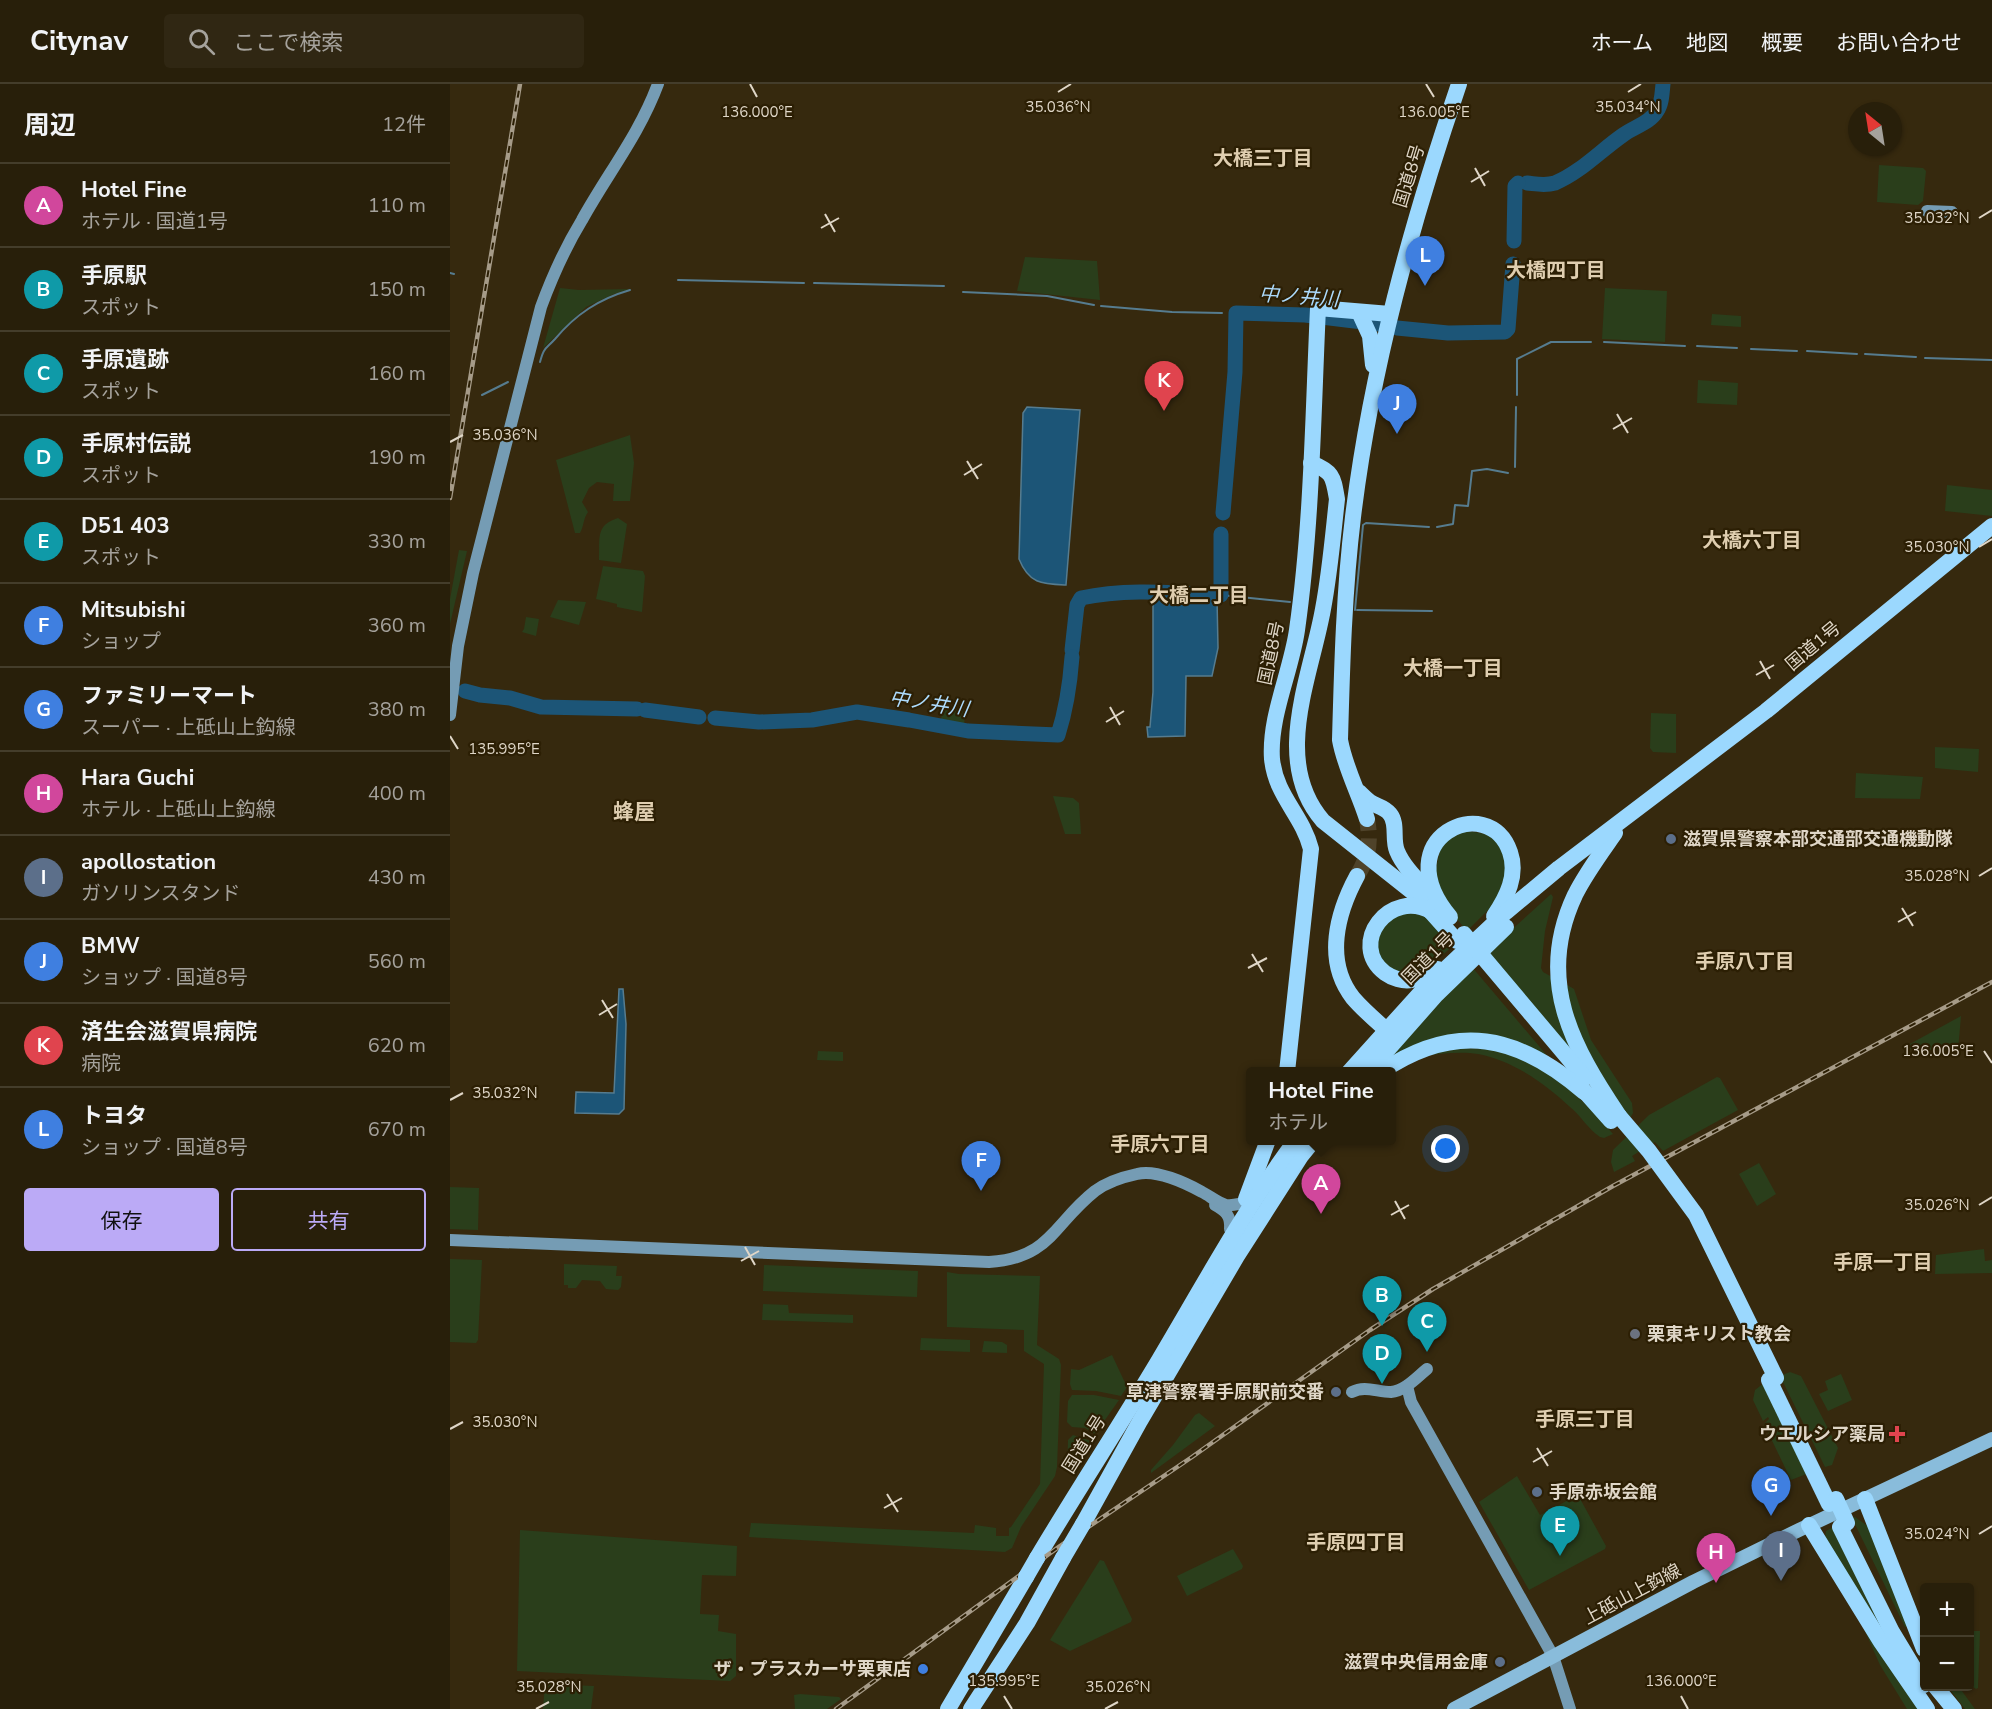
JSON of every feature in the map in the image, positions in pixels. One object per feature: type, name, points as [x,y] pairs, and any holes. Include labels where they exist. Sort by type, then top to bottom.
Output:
[{"type":"highway","name":"国道8号","points":[[1367,819],[1359,792],[1342,754],[1340,740],[1353,518],[1374,386],[1390,315],[1427,180],[1459,84]]},
{"type":"highway","name":"国道8号","points":[[1290,1067],[1311,849],[1306,832],[1279,789],[1275,776],[1271,740],[1297,632],[1308,531],[1318,308],[1390,315]]},
{"type":"highway","points":[[1359,312],[1370,336],[1374,386]]},
{"type":"highway","points":[[1311,463],[1327,469],[1334,481],[1337,499],[1323,609],[1300,716],[1298,769],[1307,797],[1317,814],[1334,831],[1400,880],[1465,938],[1479,960],[1584,1092]]},
{"type":"highway","name":"国道1号","points":[[1370,1067],[1391,1034],[1448,964],[1465,938],[1658,795],[1766,711],[1992,526]]},
{"type":"highway","points":[[1359,792],[1371,803],[1390,814],[1394,824],[1394,843],[1398,853],[1443,916]]},
{"type":"highway","name":"国道1号","points":[[1353,1067],[1436,995],[1530,905],[1658,795]]},
{"type":"highway","points":[[1443,916],[1428,875],[1429,855],[1433,845],[1440,837],[1457,826],[1478,824],[1487,827],[1503,838],[1508,847],[1513,875],[1500,908],[1465,938]]},
{"type":"highway","points":[[1615,833],[1585,877],[1569,912],[1560,949],[1559,984],[1566,1020],[1573,1039],[1615,1119]]},
{"type":"highway","points":[[1357,876],[1345,899],[1338,920],[1337,962],[1352,996],[1391,1034]]},
{"type":"highway","points":[[1443,916],[1421,907],[1402,905],[1384,916],[1374,930],[1370,950],[1380,968],[1399,980],[1409,981],[1419,978],[1448,964]]},
{"type":"highway","points":[[1479,960],[1615,1119],[1674,1183],[1696,1215],[1832,1502],[1920,1665]]},
{"type":"highway","points":[[1387,1067],[1420,1049],[1446,1042],[1474,1040],[1509,1046],[1555,1069],[1615,1119]]},
{"type":"highway","points":[[1126,1413],[1140,1382],[1230,1229],[1246,1207],[1266,1145]]},
{"type":"highway","name":"国道1号","points":[[948,1709],[1126,1413],[1246,1207],[1292,1145]]},
{"type":"highway","name":"国道1号","points":[[971,1709],[1027,1623],[1140,1421],[1237,1256],[1310,1145]]},
{"type":"highway","points":[[1246,1207],[1254,1215],[1269,1206]]},
{"type":"highway","points":[[1865,1499],[1920,1639]]},
{"type":"highway","points":[[1809,1525],[1881,1642],[1927,1709]]},
{"type":"highway","points":[[1844,1525],[1892,1632],[1920,1678]]},
{"type":"highway","points":[[1929,1691],[1942,1709]]},
{"type":"highway","points":[[1939,1691],[1954,1709]]},
{"type":"highway","points":[[1945,1691],[1954,1709]]},
{"type":"main road","name":"上砥山上鈎線","points":[[1454,1709],[1693,1582],[1992,1439]]},
{"type":"street","points":[[450,715],[458,646],[473,573],[541,307],[565,249],[635,135],[650,107],[658,84]]},
{"type":"street","points":[[1927,211],[1952,212]]},
{"type":"street","points":[[450,1240],[1002,1261],[1022,1257],[1036,1250],[1058,1231],[1094,1192],[1112,1181],[1139,1173],[1172,1178],[1193,1186],[1226,1205],[1246,1207]]},
{"type":"street","points":[[1129,1177],[1170,1183],[1200,1197],[1225,1210],[1231,1221],[1230,1229]]},
{"type":"street","points":[[1352,1392],[1362,1388],[1392,1392],[1407,1386],[1427,1369]]},
{"type":"street","points":[[1407,1386],[1411,1402],[1553,1656],[1570,1709]]},
{"type":"green space","points":[[1879,165],[1923,168],[1926,171],[1923,201],[1918,205],[1877,202]]},
{"type":"green space","points":[[1025,257],[1097,261],[1100,300],[1017,291]]},
{"type":"green space","points":[[560,288],[630,289],[586,307],[543,348]]},
{"type":"green space","points":[[1605,288],[1667,291],[1665,342],[1602,339]]},
{"type":"green space","points":[[1712,314],[1741,316],[1741,327],[1711,325]]},
{"type":"green space","points":[[1698,380],[1738,383],[1737,405],[1697,403]]},
{"type":"green space","points":[[630,435],[634,463],[630,501],[613,501],[614,484],[597,482],[589,488],[582,502],[588,512],[580,533],[575,533],[556,460]]},
{"type":"green space","points":[[1947,485],[1992,490],[1992,516],[1945,511]]},
{"type":"green space","points":[[618,518],[627,524],[621,563],[599,560],[599,539],[602,529]]},
{"type":"green space","points":[[459,550],[467,551],[450,624],[450,599]]},
{"type":"green space","points":[[603,566],[643,571],[645,576],[642,612],[617,607],[617,604],[596,599]]},
{"type":"green space","points":[[558,600],[586,602],[579,625],[550,617]]},
{"type":"green space","points":[[526,617],[539,619],[536,636],[522,632]]},
{"type":"green space","points":[[944,706],[965,711],[964,727],[940,723]]},
{"type":"green space","points":[[1651,713],[1676,714],[1676,753],[1653,752],[1650,748]]},
{"type":"green space","points":[[1935,747],[1979,749],[1978,772],[1935,768]]},
{"type":"green space","points":[[1856,773],[1923,777],[1920,799],[1855,798]]},
{"type":"green space","points":[[1053,796],[1073,798],[1079,803],[1081,834],[1065,834]]},
{"type":"green space","points":[[1463,831],[1482,834],[1494,839],[1509,867],[1495,903],[1467,931],[1450,911],[1434,879],[1441,845]]},
{"type":"green space","points":[[1551,894],[1553,897],[1545,931],[1541,968],[1543,972],[1554,978],[1575,1057],[1486,953]]},
{"type":"green space","points":[[1399,911],[1425,916],[1453,946],[1419,971],[1402,973],[1391,968],[1379,954],[1378,930]]},
{"type":"green space","points":[[1472,967],[1550,1059],[1495,1039],[1386,1062]]},
{"type":"green space","points":[[1564,983],[1574,989],[1591,1040],[1632,1103],[1633,1113],[1629,1120],[1582,1052]]},
{"type":"green space","points":[[1961,1016],[1958,1051],[1910,1049],[1908,1045]]},
{"type":"green space","points":[[1462,1048],[1494,1050],[1512,1055],[1545,1072],[1575,1094],[1613,1134],[1604,1138],[1600,1137],[1550,1090],[1516,1067],[1491,1057],[1471,1053],[1422,1056]]},
{"type":"green space","points":[[818,1051],[843,1052],[843,1061],[817,1060]]},
{"type":"green space","points":[[1717,1077],[1720,1078],[1738,1110],[1663,1151],[1655,1142],[1632,1156],[1635,1161],[1614,1172],[1611,1162],[1613,1150],[1649,1115]]},
{"type":"green space","points":[[1759,1163],[1776,1194],[1757,1206],[1739,1174]]},
{"type":"green space","points":[[450,1187],[479,1188],[478,1230],[450,1229]]},
{"type":"green space","points":[[1984,1249],[1985,1261],[1992,1260],[1992,1273],[1935,1274],[1936,1255]]},
{"type":"green space","points":[[450,1259],[482,1260],[476,1343],[450,1342]]},
{"type":"green space","points":[[564,1264],[617,1266],[616,1276],[622,1276],[621,1287],[618,1290],[606,1289],[600,1281],[582,1280],[576,1288],[568,1288],[568,1285],[564,1285]]},
{"type":"green space","points":[[764,1265],[918,1271],[917,1297],[763,1291]]},
{"type":"green space","points":[[947,1272],[1040,1276],[1037,1345],[1059,1359],[1061,1365],[1055,1476],[1021,1527],[1012,1548],[1005,1552],[749,1537],[751,1523],[974,1533],[975,1525],[996,1528],[996,1536],[1009,1536],[1009,1528],[1040,1484],[1044,1364],[1024,1351],[1024,1330],[947,1327]]},
{"type":"green space","points":[[763,1304],[788,1305],[789,1313],[853,1315],[853,1323],[762,1320]]},
{"type":"green space","points":[[921,1338],[970,1340],[970,1352],[920,1350]]},
{"type":"green space","points":[[984,1341],[1002,1342],[1007,1345],[1007,1353],[982,1352]]},
{"type":"green space","points":[[1112,1355],[1127,1387],[1121,1396],[1096,1391],[1072,1390],[1071,1369],[1079,1370]]},
{"type":"green space","points":[[1790,1372],[1801,1376],[1838,1448],[1832,1465],[1825,1467],[1780,1376]]},
{"type":"green space","points":[[1841,1374],[1852,1400],[1828,1411],[1819,1394],[1828,1390],[1825,1381]]},
{"type":"green space","points":[[1764,1383],[1809,1473],[1791,1480],[1764,1424],[1769,1419],[1768,1417],[1763,1421],[1753,1400],[1755,1390]]},
{"type":"green space","points":[[1072,1395],[1094,1395],[1119,1400],[1095,1434],[1085,1428],[1072,1427],[1067,1422],[1068,1401]]},
{"type":"green space","points":[[1199,1413],[1215,1426],[1151,1473],[1151,1470],[1195,1415]]},
{"type":"green space","points":[[1073,1435],[1091,1441],[1067,1473],[1068,1440]]},
{"type":"green space","points":[[1517,1476],[1540,1515],[1578,1495],[1606,1546],[1605,1549],[1529,1590],[1479,1502]]},
{"type":"green space","points":[[1855,1517],[1869,1527],[1909,1625],[1905,1627],[1852,1518]]},
{"type":"green space","points":[[1835,1526],[1897,1658],[1825,1538],[1826,1531]]},
{"type":"green space","points":[[520,1530],[737,1546],[736,1576],[702,1575],[700,1614],[719,1615],[718,1631],[736,1634],[736,1676],[730,1681],[517,1671]]},
{"type":"green space","points":[[1233,1549],[1243,1566],[1242,1569],[1187,1596],[1177,1576]]},
{"type":"green space","points":[[1100,1560],[1104,1561],[1132,1619],[1131,1622],[1070,1651],[1050,1640]]},
{"type":"green space","points":[[1864,1629],[1922,1709],[1907,1709],[1880,1665]]},
{"type":"green space","points":[[1974,1631],[1980,1631],[1978,1688],[1974,1688]]},
{"type":"green space","points":[[545,1684],[594,1686],[591,1709],[543,1709]]},
{"type":"green space","points":[[1951,1691],[1962,1691],[1975,1709],[1965,1709]]},
{"type":"green space","points":[[794,1695],[841,1699],[827,1709],[795,1709]]},
{"type":"water","points":[[1027,407],[1080,410],[1066,585],[1037,581],[1027,573],[1019,559],[1023,413]]},
{"type":"water","points":[[1153,596],[1217,598],[1218,648],[1212,676],[1186,676],[1185,736],[1148,737],[1147,727],[1150,727],[1153,692]]},
{"type":"water","points":[[619,989],[623,989],[626,1024],[624,1109],[619,1114],[575,1113],[576,1092],[614,1093]]},
{"type":"waterway","name":"中ノ井川","points":[[1527,183],[1555,183],[1582,167],[1623,135],[1646,122],[1659,108],[1663,84]]},
{"type":"waterway","name":"中ノ井川","points":[[1514,241],[1515,186],[1518,183]]},
{"type":"waterway","name":"中ノ井川","points":[[1397,328],[1448,333],[1505,332],[1508,329],[1513,264]]},
{"type":"waterway","points":[[450,273],[454,274]]},
{"type":"waterway","points":[[678,280],[804,283]]},
{"type":"waterway","points":[[814,283],[944,286]]},
{"type":"waterway","points":[[540,362],[545,349],[580,315],[598,303],[630,290]]},
{"type":"waterway","points":[[963,292],[1047,296],[1094,305]]},
{"type":"waterway","points":[[1101,306],[1172,312],[1222,313]]},
{"type":"waterway","name":"中ノ井川","points":[[1230,313],[1236,313]]},
{"type":"waterway","name":"中ノ井川","points":[[1223,513],[1235,372],[1236,313],[1305,315],[1379,324]]},
{"type":"waterway","points":[[1517,395],[1517,359],[1551,342],[1591,342]]},
{"type":"waterway","points":[[1604,342],[1685,346]]},
{"type":"waterway","points":[[1697,346],[1737,348]]},
{"type":"waterway","points":[[1751,349],[1797,351]]},
{"type":"waterway","points":[[1807,351],[1857,354]]},
{"type":"waterway","points":[[1865,354],[1916,357]]},
{"type":"waterway","points":[[1925,358],[1992,360]]},
{"type":"waterway","points":[[482,395],[508,382]]},
{"type":"waterway","points":[[1515,467],[1516,407]]},
{"type":"waterway","points":[[1437,527],[1453,524],[1455,505],[1468,506],[1472,471],[1487,469],[1508,473]]},
{"type":"waterway","points":[[1355,610],[1363,525],[1366,523],[1429,527]]},
{"type":"waterway","name":"中ノ井川","points":[[1072,650],[1077,605],[1081,598],[1133,592],[1221,595],[1221,534]]},
{"type":"waterway","points":[[1221,595],[1290,602]]},
{"type":"waterway","points":[[1357,610],[1432,611]]},
{"type":"waterway","name":"中ノ井川","points":[[715,718],[759,722],[812,720],[857,712],[968,731],[1058,735],[1067,697],[1072,657]]},
{"type":"waterway","name":"中ノ井川","points":[[465,691],[510,698],[541,707],[637,709]]},
{"type":"waterway","name":"中ノ井川","points":[[645,710],[699,717]]},
{"type":"tunnel","points":[[1357,876],[1368,849],[1367,819]]},
{"type":"railway","points":[[450,498],[520,84]]},
{"type":"railway","points":[[836,1709],[1060,1546],[1192,1457],[1370,1330],[1433,1289],[1613,1186],[1992,982]]},
{"type":"place","name":"トヨタ","points":[[1425,286]]},
{"type":"place","name":"済生会滋賀県病院","points":[[1164,411]]},
{"type":"place","name":"BMW","points":[[1397,434]]},
{"type":"place","name":"滋賀県警察本部交通部交通機動隊","points":[[1671,839]]},
{"type":"place","name":"Mitsubishi","points":[[981,1191]]},
{"type":"place","name":"Hotel Fine","points":[[1321,1214]]},
{"type":"place","name":"手原駅","points":[[1382,1326]]},
{"type":"place","name":"栗東キリスト教会","points":[[1635,1334]]},
{"type":"place","name":"手原遺跡","points":[[1427,1352]]},
{"type":"place","name":"手原村伝説","points":[[1382,1384]]},
{"type":"place","name":"草津警察署手原駅前交番","points":[[1336,1392]]},
{"type":"place","name":"ウエルシア薬局","points":[[1897,1434]]},
{"type":"place","name":"手原赤坂会館","points":[[1537,1492]]},
{"type":"place","name":"ファミリーマート","points":[[1771,1516]]},
{"type":"place","name":"D51 403","points":[[1560,1556]]},
{"type":"place","name":"apollostation","points":[[1781,1581]]},
{"type":"place","name":"Hara Guchi","points":[[1716,1583]]},
{"type":"place","name":"滋賀中央信用金庫","points":[[1500,1662]]},
{"type":"place","name":"ザ・プラスカーサ栗東店","points":[[923,1669]]},
{"type":"district","name":"大橋三丁目","points":[[1263,158]]},
{"type":"district","name":"大橋四丁目","points":[[1556,270]]},
{"type":"district","name":"大橋六丁目","points":[[1752,540]]},
{"type":"district","name":"大橋二丁目","points":[[1199,595]]},
{"type":"district","name":"大橋一丁目","points":[[1453,668]]},
{"type":"district","name":"蜂屋","points":[[634,812]]},
{"type":"district","name":"手原八丁目","points":[[1745,961]]},
{"type":"district","name":"手原六丁目","points":[[1160,1144]]},
{"type":"district","name":"手原一丁目","points":[[1883,1262]]},
{"type":"district","name":"手原三丁目","points":[[1585,1419]]},
{"type":"district","name":"手原四丁目","points":[[1356,1542]]}]
